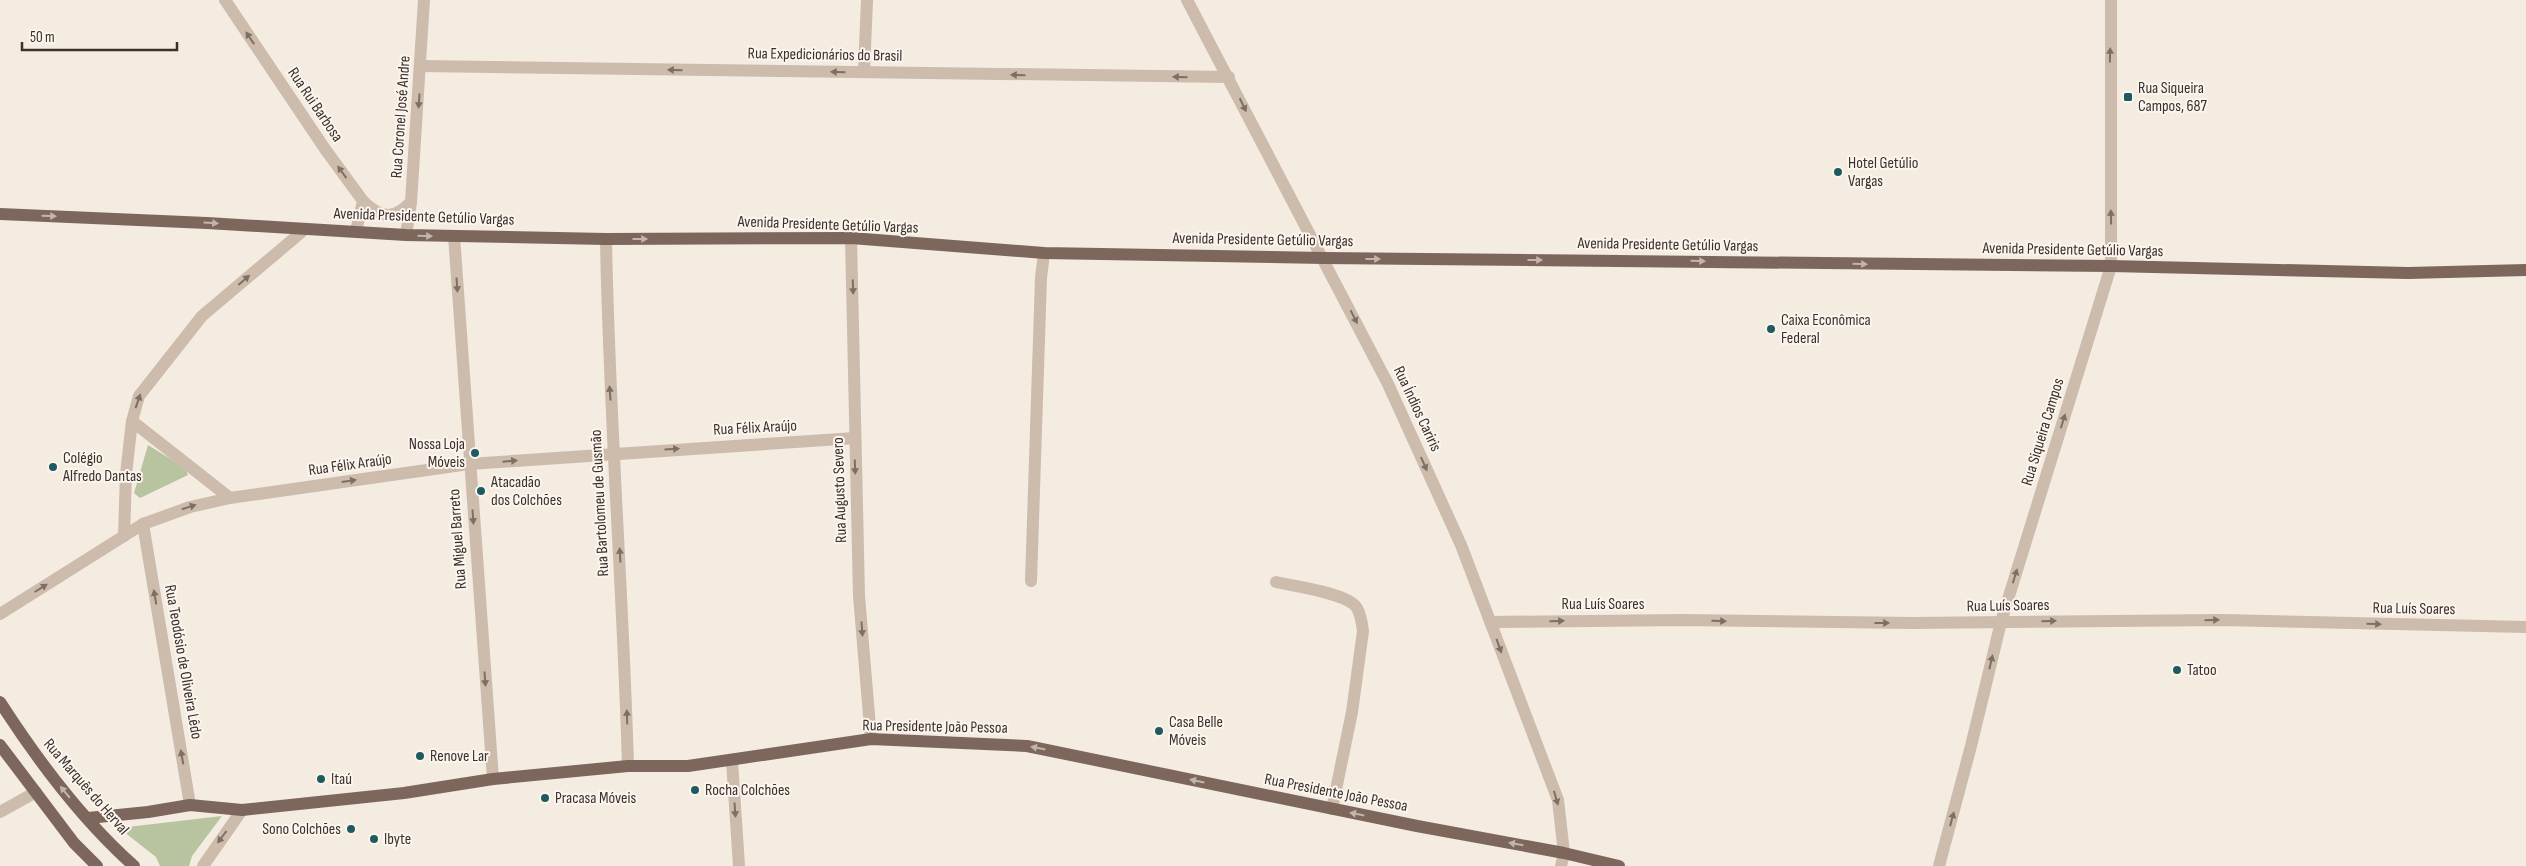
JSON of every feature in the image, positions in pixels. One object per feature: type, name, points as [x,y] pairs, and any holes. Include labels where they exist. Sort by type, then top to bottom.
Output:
[{"type":"main road","name":"Avenida Presidente Getúlio Vargas","points":[[0,214],[207,223],[406,235],[606,239],[851,238],[1044,253],[1324,258],[2111,266],[2408,274],[2526,270]]},
{"type":"main road","name":"Rua Marquês do Herval","points":[[0,702],[41,763],[88,818],[134,866]]},
{"type":"main road","name":"Rua Presidente João Pessoa","points":[[88,818],[148,812],[190,805],[242,810],[404,793],[493,779],[628,766],[688,766],[732,761],[870,739],[1027,746],[1332,809],[1564,853],[1619,866]]},
{"type":"main road","points":[[0,745],[74,843],[96,866]]},
{"type":"street","name":"Rua Rui Barbosa","points":[[225,0],[325,149],[363,200],[376,212],[388,215],[401,212],[411,202]]},
{"type":"street","name":"Rua Coronel José Andre","points":[[406,235],[411,202],[424,0]]},
{"type":"street","points":[[864,72],[867,0]]},
{"type":"street","name":"Rua Índios Cariris","points":[[1187,0],[1229,77],[1282,185],[1324,258],[1388,384],[1461,544],[1526,721],[1558,800],[1564,853],[1561,866]]},
{"type":"street","name":"Rua Siqueira Campos","points":[[1938,866],[1971,746],[2001,622],[2111,266],[2111,0]]},
{"type":"street","name":"Rua Expedicionários do Brasil","points":[[421,66],[1229,77]]},
{"type":"street","points":[[356,231],[363,200]]},
{"type":"street","points":[[124,536],[125,489],[132,421],[138,396],[202,316],[304,230]]},
{"type":"street","name":"Rua Miguel Barreto","points":[[454,236],[493,779]]},
{"type":"street","name":"Rua Augusto Severo","points":[[851,238],[859,596],[870,739]]},
{"type":"street","name":"Rua Bartolomeu de Gusmão","points":[[606,239],[608,367],[624,627],[628,766]]},
{"type":"street","points":[[1031,581],[1040,288],[1044,253]]},
{"type":"street","points":[[132,421],[230,498]]},
{"type":"street","name":"Rua Félix Araújo","points":[[0,614],[143,524],[190,506],[230,498],[469,464],[854,438]]},
{"type":"street","name":"Rua Teodósio de Oliveira Lêdo","points":[[143,524],[190,805]]},
{"type":"street","points":[[1276,582],[1347,598],[1357,607],[1362,620],[1363,631],[1352,712],[1332,809]]},
{"type":"street","name":"Rua Luís Soares","points":[[1490,622],[2222,620],[2526,626]]},
{"type":"street","points":[[732,761],[739,866]]},
{"type":"street","points":[[0,812],[36,792]]},
{"type":"street","points":[[203,866],[242,810]]},
{"type":"green space","points":[[148,445],[185,468],[188,475],[140,498],[134,493]]},
{"type":"green space","points":[[222,816],[192,856],[189,866],[160,866],[156,857],[119,828]]},
{"type":"place","name":"Rua Siqueira Campos, 687","points":[[2128,97]]},
{"type":"place","name":"Hotel Getúlio Vargas","points":[[1838,172]]},
{"type":"place","name":"Caixa Econômica Federal","points":[[1771,329]]},
{"type":"place","name":"Nossa Loja Móveis","points":[[475,453]]},
{"type":"place","name":"Colégio Alfredo Dantas","points":[[53,467]]},
{"type":"place","name":"Atacadão dos Colchões","points":[[481,491]]},
{"type":"place","name":"Tatoo","points":[[2177,670]]},
{"type":"place","name":"Casa Belle Móveis","points":[[1159,731]]},
{"type":"place","name":"Renove Lar","points":[[420,756]]},
{"type":"place","name":"Itaú","points":[[321,779]]},
{"type":"place","name":"Rocha Colchões","points":[[695,790]]},
{"type":"place","name":"Pracasa Móveis","points":[[545,798]]},
{"type":"place","name":"Sono Colchões","points":[[351,829]]},
{"type":"place","name":"Ibyte","points":[[374,839]]}]
